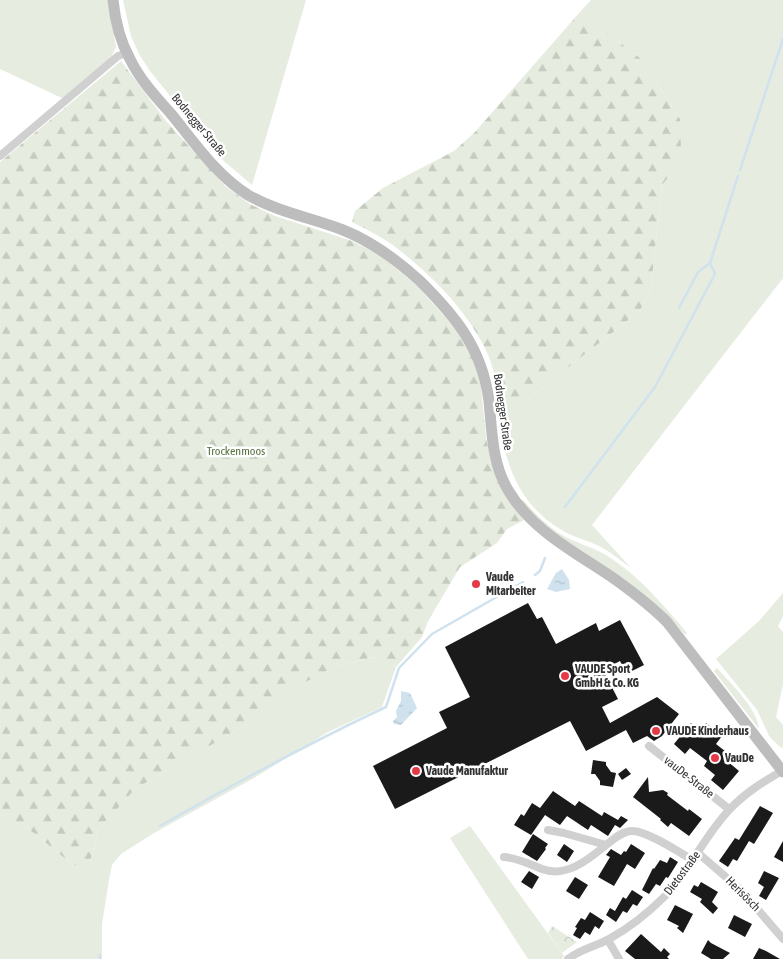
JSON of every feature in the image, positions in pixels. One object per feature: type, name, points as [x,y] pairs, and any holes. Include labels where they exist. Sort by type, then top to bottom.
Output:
[{"type":"main road","name":"Bodnegger Straße","points":[[113,0],[117,25],[127,53],[146,84],[210,161],[228,179],[248,195],[265,203],[343,230],[379,248],[399,262],[453,316],[472,344],[478,357],[486,386],[492,439],[498,467],[507,488],[520,507],[538,526],[553,538],[647,603],[667,622],[783,771]]},
{"type":"street","points":[[0,156],[118,56],[127,53]]},
{"type":"street","name":"vauDe-Straße","points":[[649,746],[729,809]]},
{"type":"street","name":"Dietostraße","points":[[568,959],[584,948],[608,940],[635,922],[664,898],[696,857],[708,836],[729,809],[756,786],[783,771]]},
{"type":"street","points":[[548,830],[564,832],[606,845]]},
{"type":"street","name":"Herisösch","points":[[606,845],[623,833],[632,830],[696,857],[736,886],[783,939]]},
{"type":"street","points":[[504,858],[513,858],[556,872],[563,872],[584,862],[606,845]]},
{"type":"street","points":[[608,940],[619,959]]},
{"type":"green space","points":[[0,0],[108,0],[116,47],[111,57],[64,99],[0,69]]},
{"type":"green space","points":[[123,0],[306,0],[252,185],[219,157],[150,71],[139,54],[131,36]]},
{"type":"green space","points":[[591,0],[783,0],[783,278],[592,525],[631,568],[603,548],[567,533],[539,513],[519,486],[512,471],[506,456],[500,421],[640,311],[651,287],[662,185],[680,163],[680,119],[640,58],[580,12]]},
{"type":"green space","points":[[580,12],[640,58],[680,119],[680,163],[662,185],[651,287],[640,311],[500,421],[497,389],[489,357],[473,327],[462,312],[438,284],[398,249],[352,222],[355,211],[383,188],[454,151],[475,132]]},
{"type":"green space","name":"Trockenmoos","points":[[121,61],[166,121],[225,186],[250,204],[275,216],[352,241],[380,255],[416,285],[446,318],[463,339],[475,362],[481,387],[486,437],[493,469],[524,520],[507,529],[497,543],[460,567],[428,621],[422,637],[396,667],[373,657],[333,668],[268,701],[251,722],[135,789],[98,830],[92,856],[86,865],[73,865],[34,833],[0,813],[0,162]]},
{"type":"green space","points":[[520,500],[523,500],[543,521],[557,532],[592,548],[623,567],[652,593],[687,633],[685,635],[667,615],[542,524]]},
{"type":"green space","points":[[783,593],[783,616],[778,626],[783,632],[783,684],[776,717],[783,725],[783,748],[769,736],[757,710],[716,659],[759,621]]},
{"type":"green space","points":[[374,657],[396,667],[382,707],[328,732],[254,778],[154,833],[121,854],[112,865],[109,880],[102,924],[102,959],[0,959],[0,813],[34,833],[73,865],[92,856],[98,830],[135,789],[251,722],[267,701],[333,668]]},
{"type":"green space","points":[[717,668],[749,705],[754,713],[759,729],[714,671]]},
{"type":"green space","points":[[470,826],[564,956],[562,959],[528,959],[450,838]]},
{"type":"green space","points":[[552,926],[577,942],[562,953],[548,933]]},
{"type":"water","points":[[562,569],[569,580],[570,589],[556,592],[547,589],[556,573]]},
{"type":"water","points":[[401,691],[410,693],[417,708],[401,725],[394,724],[393,721],[397,717],[396,711],[401,701]]},
{"type":"building","points":[[528,603],[537,619],[542,617],[556,644],[596,623],[599,631],[620,620],[644,665],[626,674],[620,661],[603,670],[618,699],[602,707],[610,723],[657,697],[679,714],[662,736],[654,741],[647,736],[633,743],[626,730],[586,751],[570,721],[395,809],[373,766],[447,728],[439,712],[470,697],[445,647]]},
{"type":"building","name":"VauDe","points":[[691,723],[700,731],[706,723],[722,736],[716,744],[730,755],[726,760],[739,771],[723,790],[711,780],[715,775],[704,766],[707,761],[690,748],[685,754],[674,744]]},
{"type":"building","points":[[593,760],[606,762],[611,772],[616,773],[613,787],[600,785],[600,781],[595,774],[591,774]]},
{"type":"building","points":[[626,768],[631,774],[622,780],[618,774]]},
{"type":"building","points":[[648,777],[649,792],[663,790],[688,811],[689,809],[702,819],[689,836],[671,823],[668,827],[661,819],[633,797]]},
{"type":"building","points":[[553,791],[575,806],[579,801],[602,816],[604,812],[618,820],[621,816],[628,820],[620,828],[615,825],[608,836],[591,825],[588,830],[567,816],[560,825],[545,815],[531,835],[514,825],[521,814],[524,816],[532,803],[540,808]]},
{"type":"building","points":[[760,806],[773,813],[754,844],[749,841],[737,861],[733,859],[728,867],[719,861],[735,838],[739,840]]},
{"type":"building","points":[[533,834],[548,844],[537,861],[522,852]]},
{"type":"building","points":[[783,841],[783,862],[774,857]]},
{"type":"building","points":[[564,844],[574,851],[567,862],[557,855]]},
{"type":"building","points":[[631,844],[645,853],[635,869],[627,864],[614,886],[598,877],[610,857],[606,855],[611,849],[621,855],[624,851],[626,852]]},
{"type":"building","points":[[670,857],[678,862],[668,878],[666,877],[660,886],[656,884],[649,894],[642,890],[653,868],[660,860],[667,863]]},
{"type":"building","points":[[529,871],[539,877],[532,889],[521,882]]},
{"type":"building","points":[[764,871],[779,878],[766,900],[759,896],[764,887],[758,883]]},
{"type":"building","points":[[575,877],[588,885],[579,899],[566,891]]},
{"type":"building","points":[[701,882],[718,892],[712,902],[718,908],[713,914],[700,902],[702,899],[690,892],[694,885],[698,887]]},
{"type":"building","points":[[632,890],[643,897],[637,906],[633,904],[627,913],[623,911],[616,922],[606,915],[610,908],[615,911],[623,897],[626,899]]},
{"type":"building","points":[[675,905],[693,914],[683,933],[677,928],[679,926],[667,920]]},
{"type":"building","points":[[590,912],[604,921],[599,929],[595,926],[590,935],[585,932],[580,939],[573,935],[577,928],[575,927],[581,918],[585,920]]},
{"type":"building","points":[[734,915],[752,924],[745,937],[728,928]]},
{"type":"building","points":[[641,934],[661,952],[664,948],[670,954],[667,957],[669,959],[635,959],[625,951]]},
{"type":"building","points":[[708,940],[730,953],[723,959],[711,959],[701,953]]},
{"type":"building","points":[[759,948],[766,951],[780,959],[753,959]]},
{"type":"waterway","points":[[740,170],[783,39]]},
{"type":"waterway","points":[[565,507],[655,387],[715,274],[710,263],[738,176]]},
{"type":"waterway","points":[[679,308],[698,272],[710,263]]},
{"type":"waterway","points":[[535,575],[540,571],[545,558]]},
{"type":"waterway","points":[[160,826],[272,764],[386,707],[399,668],[432,634],[523,582]]},
{"type":"place","name":"Vaude Mitarbeiter","points":[[476,584]]},
{"type":"place","name":"VAUDE Sport GmbH & Co. KG","points":[[565,676]]},
{"type":"place","name":"VAUDE Kinderhaus","points":[[656,731]]},
{"type":"place","name":"VauDe","points":[[715,758]]},
{"type":"place","name":"Vaude Manufaktur","points":[[416,771]]}]
